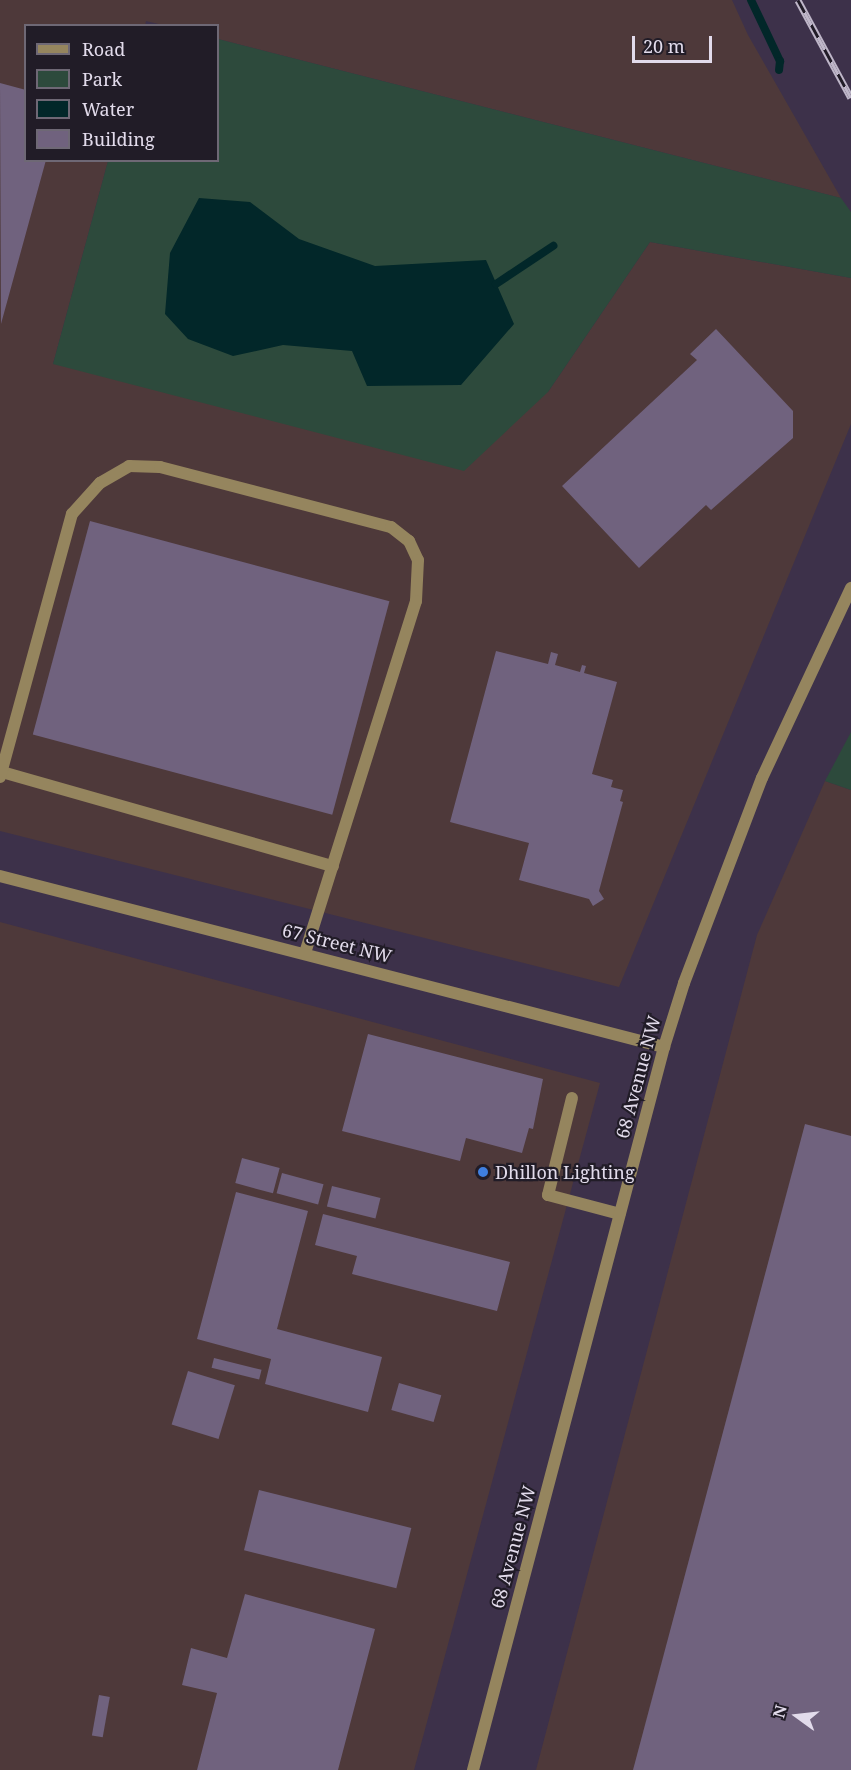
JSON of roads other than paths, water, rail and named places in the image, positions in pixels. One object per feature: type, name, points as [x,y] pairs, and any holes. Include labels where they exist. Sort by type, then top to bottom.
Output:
[{"type":"street","points":[[305,953],[333,866],[416,601],[418,560],[409,541],[392,527],[159,467],[129,466],[100,483],[72,514],[1,774],[333,866]]},
{"type":"street","name":"68 Avenue NW","points":[[472,1770],[664,1047],[719,884],[754,799],[851,588]]},
{"type":"street","name":"67 Street NW","points":[[0,876],[664,1047]]},
{"type":"street","points":[[572,1098],[548,1196],[620,1214]]},
{"type":"water","points":[[199,198],[250,202],[299,239],[375,266],[486,260],[514,324],[461,385],[367,386],[352,351],[283,345],[233,356],[188,339],[165,314],[170,253]]},
{"type":"waterway","points":[[751,0],[780,61],[779,70]]},
{"type":"waterway","points":[[496,284],[553,246]]},
{"type":"railway","points":[[798,0],[851,98]]},
{"type":"place","name":"Dhillon Lighting","points":[[483,1172]]}]
